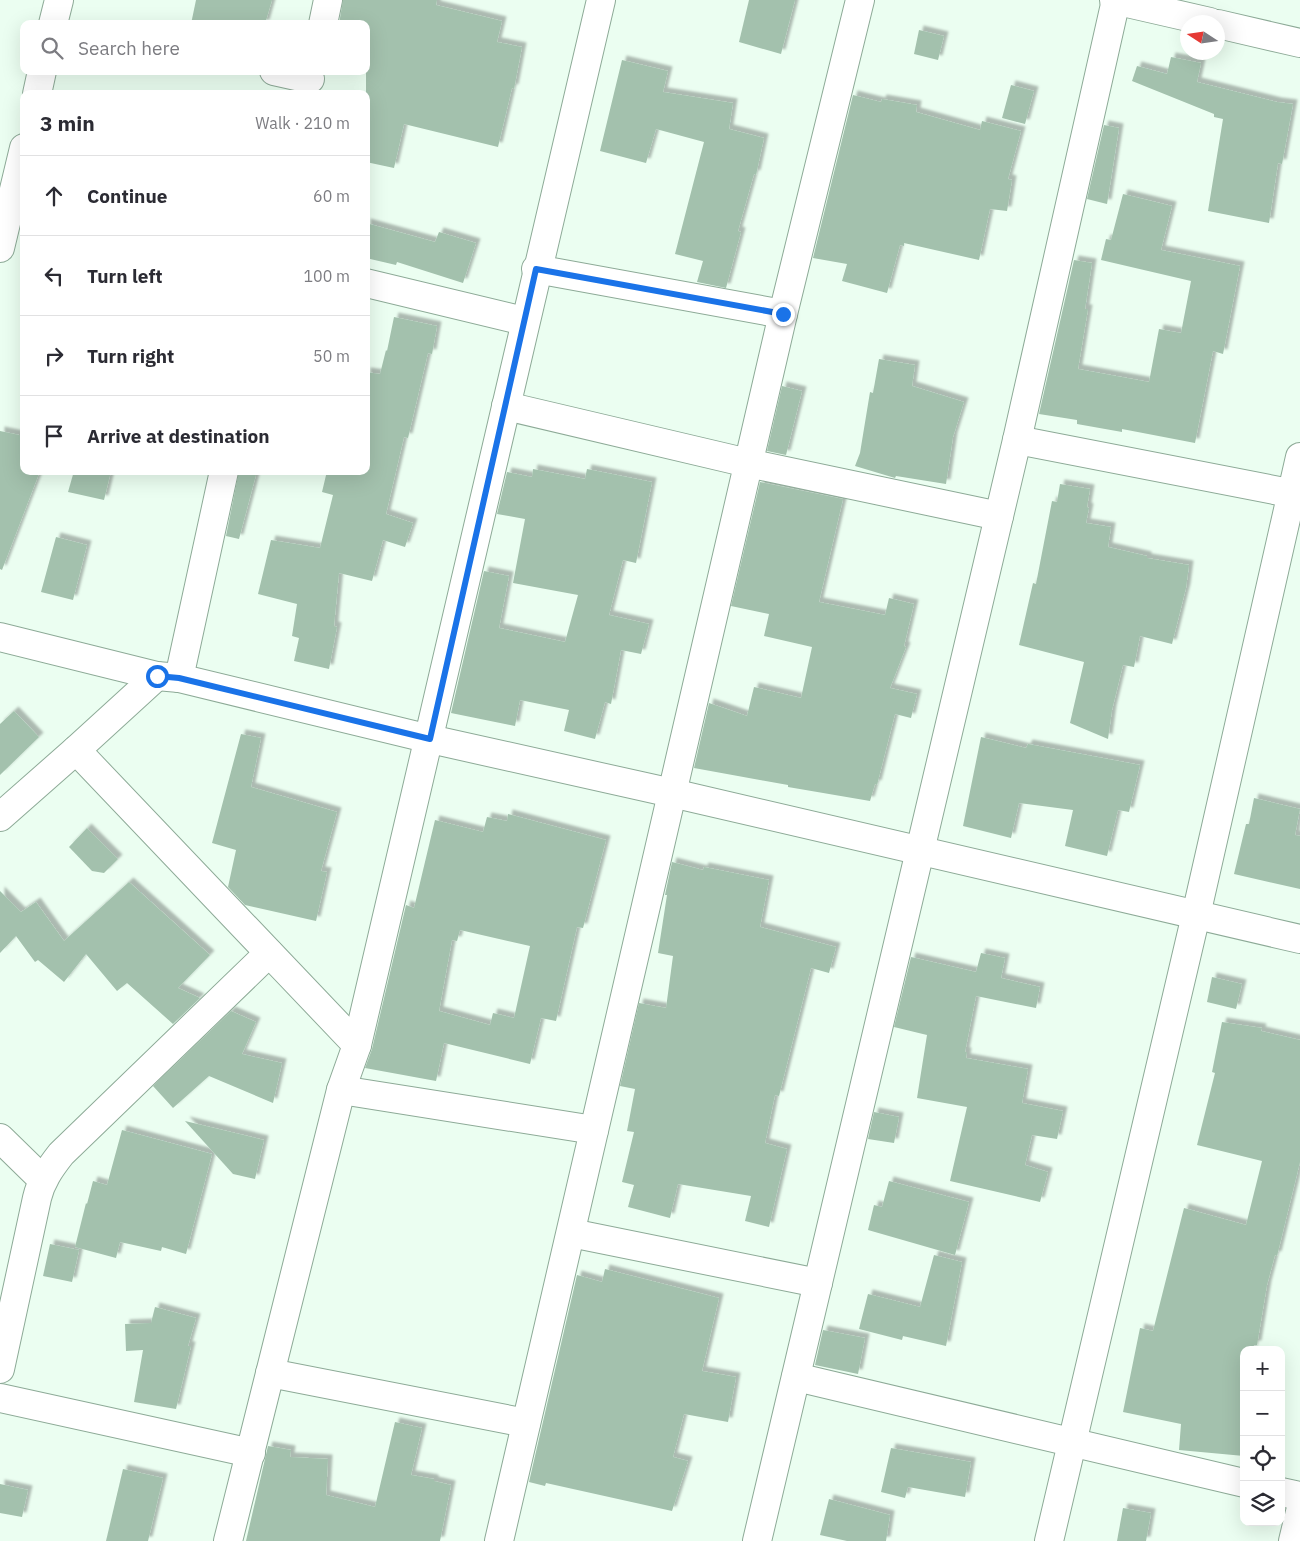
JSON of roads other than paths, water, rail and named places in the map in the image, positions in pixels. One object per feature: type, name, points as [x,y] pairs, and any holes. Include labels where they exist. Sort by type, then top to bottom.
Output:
[{"type":"street","points":[[54,20],[59,0]]},
{"type":"street","points":[[324,20],[328,0]]},
{"type":"street","points":[[228,1541],[342,1090],[357,1045],[430,739],[536,269],[601,0]]},
{"type":"street","points":[[499,1541],[748,463],[860,0]]},
{"type":"street","points":[[757,1541],[1017,440],[1115,0],[1180,15]]},
{"type":"street","points":[[1225,26],[1300,44]]},
{"type":"street","points":[[38,90],[41,75]]},
{"type":"street","points":[[288,75],[309,81]]},
{"type":"street","points":[[0,248],[16,210],[20,179]]},
{"type":"street","points":[[536,269],[783,314]]},
{"type":"street","points":[[370,283],[524,321]]},
{"type":"street","points":[[506,406],[748,463],[999,516]]},
{"type":"street","points":[[1017,440],[1296,494]]},
{"type":"street","points":[[1049,1541],[1296,494],[1300,457]]},
{"type":"street","points":[[0,817],[76,750],[168,677],[223,475]]},
{"type":"street","points":[[0,638],[1300,939]]},
{"type":"street","points":[[76,750],[357,1045]]},
{"type":"street","points":[[0,1369],[37,1198],[43,1180],[51,1166],[61,1154],[269,953]]},
{"type":"street","points":[[342,1090],[594,1130]]},
{"type":"street","points":[[0,1138],[43,1180]]},
{"type":"street","points":[[571,1232],[818,1284]]},
{"type":"street","points":[[270,1373],[526,1423]]},
{"type":"street","points":[[796,1377],[1240,1482]]},
{"type":"street","points":[[0,1398],[251,1453]]},
{"type":"street","points":[[1285,1493],[1300,1496]]},
{"type":"street","points":[[1293,1541],[1300,1512]]}]
